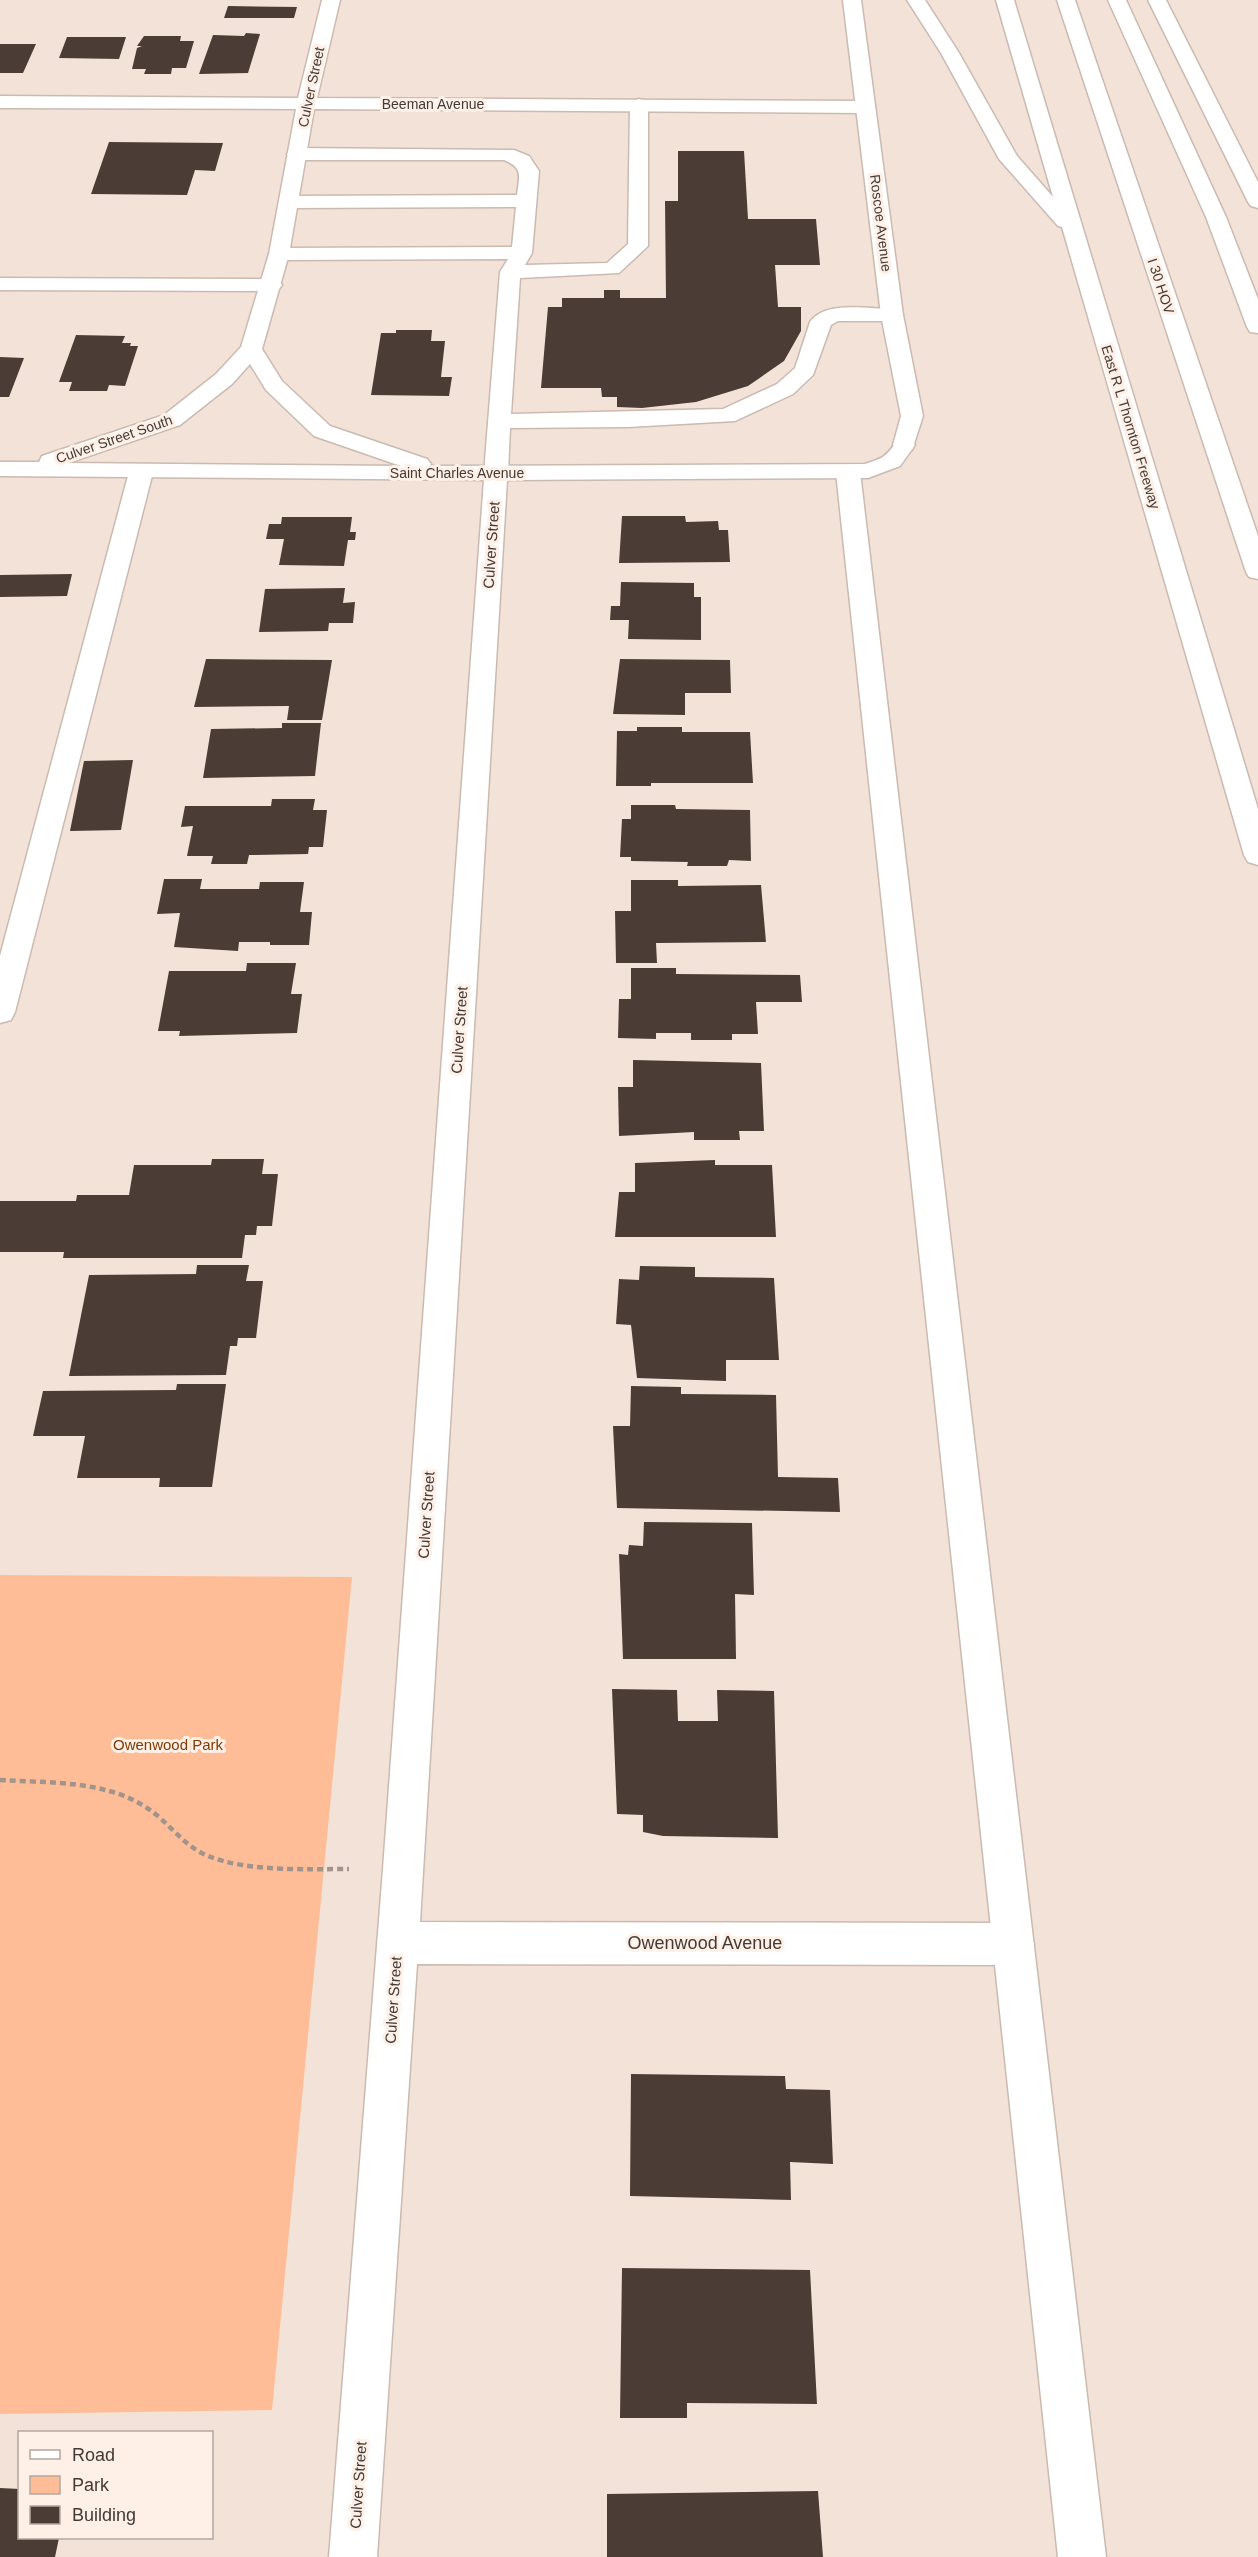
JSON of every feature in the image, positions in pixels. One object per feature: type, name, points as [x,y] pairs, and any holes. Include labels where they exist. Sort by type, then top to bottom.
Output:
[{"type":"main road","name":"Culver Street","points":[[252,349],[272,285],[306,104],[331,0]]},
{"type":"main road","name":"Roscoe Avenue","points":[[852,0],[892,315],[912,416],[904,445]]},
{"type":"main road","points":[[916,0],[950,52],[1009,159],[1072,231]]},
{"type":"main road","name":"East R L Thornton Freeway","points":[[1005,0],[1258,855]]},
{"type":"main road","name":"I 30 HOV","points":[[1066,0],[1258,572]]},
{"type":"main road","points":[[1117,0],[1216,217],[1258,327]]},
{"type":"main road","points":[[1157,0],[1258,202]]},
{"type":"main road","name":"Beeman Avenue","points":[[0,102],[866,107]]},
{"type":"main road","points":[[510,272],[612,269],[638,246],[639,105]]},
{"type":"main road","points":[[297,154],[507,154],[522,160],[529,171],[522,252],[510,272]]},
{"type":"main road","points":[[289,202],[527,201]]},
{"type":"main road","points":[[279,254],[522,252]]},
{"type":"main road","name":"Culver Street","points":[[353,2557],[403,1869],[510,272]]},
{"type":"main road","points":[[0,284],[272,285]]},
{"type":"main road","points":[[499,421],[628,420],[726,416],[785,389],[805,370],[821,322],[834,315],[892,315]]},
{"type":"main road","points":[[252,349],[274,385],[322,431],[444,473]]},
{"type":"main road","name":"Culver Street South","points":[[11,469],[172,420],[224,379],[252,349]]},
{"type":"main road","name":"Saint Charles Avenue","points":[[11,469],[444,473],[868,471],[892,461],[904,445]]},
{"type":"main road","points":[[0,1012],[141,471]]},
{"type":"main road","points":[[849,471],[1082,2557]]},
{"type":"main road","name":"Owenwood Avenue","points":[[397,1943],[1013,1944]]},
{"type":"path","points":[[0,1780],[70,1785],[121,1795],[146,1807],[189,1846],[209,1856],[239,1862],[328,1869],[403,1869]]},
{"type":"green space","name":"Owenwood Park","points":[[0,1575],[352,1577],[272,2410],[0,2414]]},
{"type":"building","points":[[228,6],[297,7],[294,18],[224,18]]},
{"type":"building","points":[[246,33],[260,34],[248,73],[199,74],[213,35],[244,36]]},
{"type":"building","points":[[144,36],[181,36],[180,41],[194,41],[186,68],[172,68],[171,74],[144,74],[146,69],[132,69],[137,48],[142,46],[137,46]]},
{"type":"building","points":[[67,37],[126,37],[119,59],[59,58]]},
{"type":"building","points":[[0,44],[36,44],[23,73],[0,73]]},
{"type":"building","points":[[109,142],[223,143],[215,171],[195,170],[187,195],[91,194]]},
{"type":"building","points":[[678,151],[744,151],[748,219],[816,219],[820,265],[775,265],[778,307],[801,307],[801,331],[784,361],[748,386],[696,402],[642,408],[617,407],[617,397],[602,397],[601,388],[541,388],[548,307],[562,307],[562,298],[604,298],[604,290],[620,290],[620,298],[666,298],[665,201],[678,201]]},
{"type":"building","points":[[396,330],[432,330],[431,341],[445,341],[441,377],[452,377],[449,396],[371,395],[381,333],[396,333]]},
{"type":"building","points":[[76,335],[125,336],[122,343],[138,346],[125,386],[109,385],[107,391],[69,391],[72,382],[59,382]]},
{"type":"building","points":[[0,357],[24,358],[9,397],[0,397]]},
{"type":"building","points":[[622,516],[685,516],[686,522],[718,521],[719,530],[728,530],[730,562],[619,563]]},
{"type":"building","points":[[282,517],[352,517],[350,532],[356,532],[355,540],[348,540],[344,566],[279,565],[284,539],[266,539],[269,524],[281,524]]},
{"type":"building","points":[[72,574],[67,596],[0,597],[0,575]]},
{"type":"building","points":[[621,582],[694,583],[694,597],[701,597],[701,640],[628,639],[629,620],[610,620],[611,606],[620,606]]},
{"type":"building","points":[[345,588],[343,603],[355,602],[353,623],[329,623],[328,631],[259,632],[265,589]]},
{"type":"building","points":[[206,659],[332,660],[322,720],[287,720],[289,706],[194,707]]},
{"type":"building","points":[[620,659],[730,660],[731,693],[685,693],[685,715],[613,714]]},
{"type":"building","points":[[282,723],[321,723],[315,776],[203,778],[211,729],[282,728]]},
{"type":"building","points":[[637,727],[682,727],[682,732],[750,732],[753,783],[651,783],[651,786],[616,786],[617,731],[637,731]]},
{"type":"building","points":[[133,760],[121,830],[70,831],[84,761]]},
{"type":"building","points":[[272,799],[315,799],[313,810],[327,810],[323,847],[309,847],[308,854],[249,855],[247,864],[211,864],[213,856],[187,856],[193,826],[181,827],[185,806],[271,806]]},
{"type":"building","points":[[631,805],[675,805],[676,809],[750,810],[751,861],[729,860],[727,866],[687,866],[688,862],[631,861],[631,857],[620,857],[622,819],[631,819]]},
{"type":"building","points":[[164,879],[202,879],[200,889],[259,889],[260,882],[304,882],[300,912],[312,912],[309,945],[239,942],[238,951],[174,947],[180,913],[157,914]]},
{"type":"building","points":[[631,880],[678,880],[678,886],[761,885],[766,942],[656,943],[657,963],[616,963],[615,911],[631,911]]},
{"type":"building","points":[[247,963],[296,963],[291,994],[302,994],[297,1033],[179,1036],[180,1031],[158,1031],[169,971],[246,971]]},
{"type":"building","points":[[631,968],[676,968],[676,974],[800,975],[802,1002],[756,1002],[758,1034],[732,1034],[732,1040],[691,1040],[691,1033],[656,1033],[656,1039],[618,1038],[619,999],[631,999]]},
{"type":"building","points":[[633,1060],[761,1063],[764,1131],[739,1131],[740,1140],[694,1140],[694,1132],[619,1136],[618,1087],[633,1087]]},
{"type":"building","points":[[212,1159],[264,1159],[262,1174],[278,1174],[272,1226],[257,1226],[256,1235],[245,1235],[242,1258],[63,1258],[64,1252],[0,1252],[0,1201],[76,1201],[77,1195],[129,1195],[134,1165],[211,1165]]},
{"type":"building","points":[[715,1160],[715,1165],[772,1165],[776,1237],[615,1237],[619,1192],[635,1192],[635,1163]]},
{"type":"building","points":[[197,1265],[249,1265],[246,1281],[263,1281],[256,1338],[238,1338],[237,1346],[230,1346],[226,1375],[69,1376],[89,1275],[196,1274]]},
{"type":"building","points":[[640,1266],[695,1267],[695,1277],[774,1278],[779,1360],[726,1360],[726,1381],[637,1378],[631,1325],[616,1324],[619,1279],[639,1280]]},
{"type":"building","points":[[177,1384],[226,1384],[212,1487],[159,1487],[160,1478],[77,1478],[85,1436],[33,1436],[43,1391],[176,1390]]},
{"type":"building","points":[[631,1386],[681,1387],[681,1394],[776,1395],[778,1477],[838,1478],[840,1512],[617,1508],[613,1426],[630,1426]]},
{"type":"building","points":[[644,1522],[752,1523],[754,1595],[735,1594],[736,1659],[623,1659],[619,1554],[628,1555],[629,1545],[643,1546]]},
{"type":"building","points":[[612,1689],[677,1690],[678,1721],[718,1721],[717,1690],[774,1691],[778,1838],[663,1836],[643,1832],[643,1815],[617,1814]]},
{"type":"building","points":[[631,2074],[785,2076],[786,2089],[830,2090],[833,2164],[790,2162],[791,2200],[630,2196]]},
{"type":"building","points":[[622,2268],[810,2270],[817,2404],[687,2403],[687,2418],[620,2418]]},
{"type":"building","points":[[0,2488],[18,2489],[18,2539],[59,2539],[55,2557],[0,2557]]},
{"type":"building","points":[[818,2491],[823,2557],[607,2557],[607,2494]]}]
